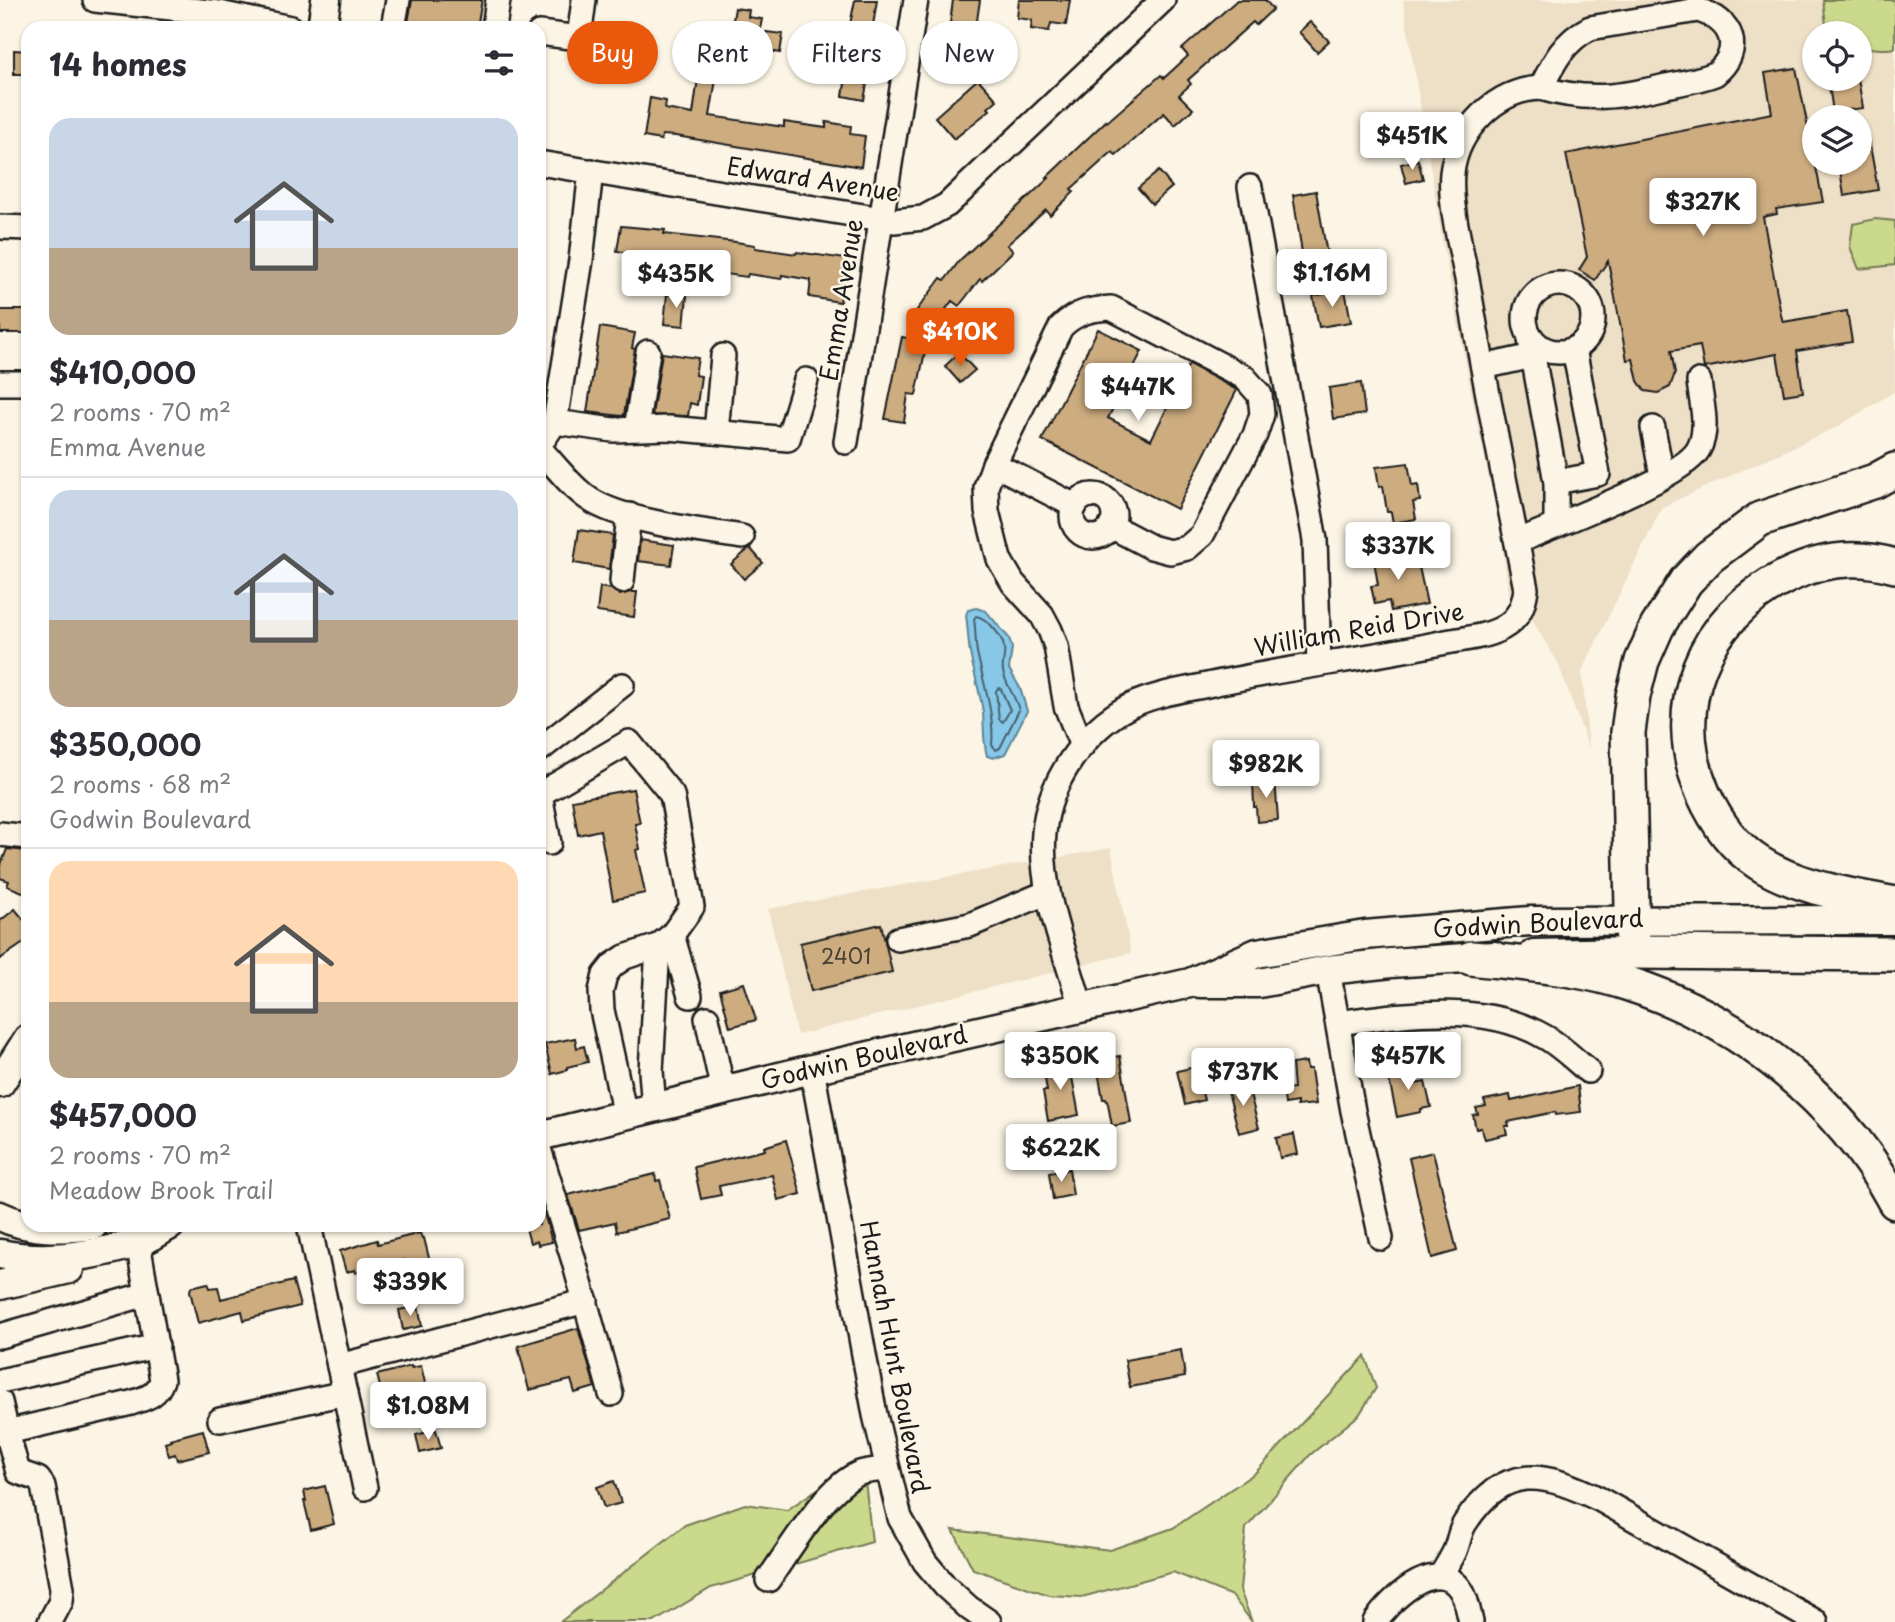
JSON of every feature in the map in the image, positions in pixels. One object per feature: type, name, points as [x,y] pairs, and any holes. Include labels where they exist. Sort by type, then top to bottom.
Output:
[{"type":"highway","points":[[1633,952],[1628,732],[1633,696],[1642,662],[1668,608],[1686,580],[1709,557],[1760,519],[1863,486],[1895,470]]},
{"type":"highway","points":[[1895,566],[1870,560],[1826,562],[1802,569],[1750,597],[1723,625],[1697,673],[1688,728],[1689,750],[1696,776],[1709,806],[1741,849],[1758,862],[1792,879],[1895,904]]},
{"type":"highway","name":"Godwin Boulevard","points":[[1633,952],[1895,954]]},
{"type":"highway","points":[[1471,958],[1569,970],[1627,983],[1669,999],[1709,1019],[1739,1037],[1795,1078],[1830,1111],[1857,1142],[1895,1202]]},
{"type":"main road","points":[[323,21],[326,0]]},
{"type":"main road","name":"Godwin Boulevard","points":[[546,1134],[812,1069],[1190,983],[1256,953],[1365,935],[1530,920],[1895,920]]},
{"type":"main road","name":"Godwin Boulevard","points":[[1190,983],[1259,983],[1328,970],[1471,958],[1633,952]]},
{"type":"main road","points":[[0,1082],[21,1050]]},
{"type":"main road","points":[[0,1216],[21,1223]]},
{"type":"main road","points":[[0,1285],[114,1258],[157,1232]]},
{"type":"main road","points":[[0,1254],[57,1258],[138,1243]]},
{"type":"street","points":[[97,0],[228,7],[270,21]]},
{"type":"street","points":[[394,21],[398,0]]},
{"type":"street","points":[[495,21],[498,0]]},
{"type":"street","points":[[546,34],[579,38],[584,0]]},
{"type":"street","name":"Emma Avenue","points":[[846,442],[916,0]]},
{"type":"street","name":"Edward Avenue","points":[[546,164],[882,218],[914,220],[934,214],[947,205],[1163,0]]},
{"type":"street","name":"William Reid Drive","points":[[1080,1008],[1048,892],[1044,832],[1050,801],[1063,775],[1082,746],[1110,719],[1130,706],[1153,697],[1499,630],[1510,624],[1519,614],[1526,589],[1452,192],[1452,172],[1458,149],[1481,115],[1512,94],[1530,88],[1541,88],[1595,98],[1624,96],[1708,77],[1724,67],[1730,57],[1730,36],[1723,22],[1710,13],[1698,10],[1590,28],[1568,43],[1552,64],[1541,88]]},
{"type":"street","points":[[546,436],[555,422],[581,260],[591,171]]},
{"type":"street","points":[[1250,187],[1315,540],[1319,664]]},
{"type":"street","points":[[0,227],[21,228]]},
{"type":"street","points":[[1483,368],[1531,345],[1554,352],[1574,349],[1589,333],[1592,313],[1582,293],[1563,284],[1542,288],[1534,295],[1525,314],[1531,345],[1556,482],[1556,524]]},
{"type":"street","points":[[994,464],[1075,506],[1072,519],[1074,526],[1089,537],[1102,535],[1111,526],[1151,547],[1170,552],[1187,548],[1202,535],[1255,435],[1262,414],[1260,395],[1244,377],[1111,308],[1094,309],[1072,316],[1061,327],[994,464],[986,487],[987,511],[999,559],[1013,583],[1042,615],[1051,630],[1066,706],[1082,746]]},
{"type":"street","points":[[1556,482],[1598,474],[1574,349]]},
{"type":"street","points":[[636,429],[648,352]]},
{"type":"street","points":[[716,432],[723,356]]},
{"type":"street","points":[[555,422],[613,430],[668,428],[788,439],[806,380]]},
{"type":"street","points":[[1517,542],[1626,495],[1689,460],[1698,450],[1704,431],[1699,381]]},
{"type":"street","points":[[0,383],[21,383]]},
{"type":"street","points":[[1653,428],[1662,476]]},
{"type":"street","points":[[546,455],[586,497],[602,508],[742,537]]},
{"type":"street","points":[[622,581],[629,515]]},
{"type":"street","points":[[546,745],[622,685]]},
{"type":"street","points":[[546,790],[629,742],[672,795],[692,906],[665,941],[625,957],[613,965],[605,975],[601,991],[602,1010],[625,1115]]},
{"type":"street","points":[[546,827],[549,843]]},
{"type":"street","points":[[0,834],[21,836]]},
{"type":"street","points":[[898,939],[970,925],[1048,892]]},
{"type":"street","points":[[665,941],[690,996]]},
{"type":"street","points":[[654,1108],[651,1071],[665,941]]},
{"type":"street","points":[[1328,970],[1353,1111],[1381,1238]]},
{"type":"street","points":[[1338,1023],[1407,1014],[1447,1013],[1496,1019],[1544,1036],[1588,1071]]},
{"type":"street","points":[[707,1018],[723,1091]]},
{"type":"street","name":"Hannah Hunt Boulevard","points":[[812,1069],[875,1415],[900,1518],[925,1562],[945,1586],[989,1622]]},
{"type":"street","points":[[546,1172],[611,1394]]},
{"type":"street","points":[[310,1232],[365,1488]]},
{"type":"street","points":[[7,1432],[150,1397],[159,1390],[162,1380],[138,1243]]},
{"type":"street","points":[[0,1336],[147,1294]]},
{"type":"street","points":[[339,1366],[586,1301]]},
{"type":"street","points":[[0,1381],[157,1346]]},
{"type":"street","points":[[219,1420],[345,1393]]},
{"type":"street","points":[[0,1402],[18,1472],[38,1479],[43,1486],[62,1588],[61,1601],[50,1622]]},
{"type":"street","points":[[768,1580],[816,1513],[842,1483],[861,1472],[887,1469]]},
{"type":"street","points":[[1440,1577],[1455,1551],[1464,1524],[1481,1501],[1511,1481],[1526,1476],[1541,1476],[1574,1486],[1601,1500],[1816,1622]]},
{"type":"street","points":[[1375,1622],[1394,1599],[1410,1587],[1432,1577],[1450,1580],[1459,1587],[1467,1621]]},
{"type":"shaded area","points":[[1403,0],[1895,0],[1895,391],[1837,427],[1662,507],[1582,671],[1589,749],[1558,663],[1531,618],[1511,615],[1500,524],[1479,432],[1443,245]]},
{"type":"shaded area","points":[[1111,848],[1131,953],[797,1035],[768,909]]},
{"type":"green space","points":[[1823,0],[1895,0],[1895,48],[1872,48],[1872,21],[1826,21]]},
{"type":"green space","points":[[1875,219],[1895,221],[1895,265],[1859,269],[1850,247],[1853,224]]},
{"type":"green space","points":[[1365,1356],[1376,1388],[1359,1415],[1310,1455],[1246,1528],[1240,1590],[1252,1622],[1232,1596],[1173,1572],[1082,1597],[1049,1595],[973,1569],[953,1530],[1110,1550],[1173,1528],[1255,1473]]},
{"type":"green space","points":[[865,1481],[872,1542],[711,1588],[654,1622],[560,1622],[685,1525],[745,1504],[787,1510],[822,1486]]},
{"type":"water","points":[[976,608],[986,611],[1009,638],[1012,648],[1009,669],[1020,688],[1027,711],[1005,754],[993,758],[987,756],[983,712],[969,648],[966,615],[968,610]]},
{"type":"building","points":[[412,0],[482,0],[478,21],[408,21]]},
{"type":"building","points":[[855,0],[877,0],[874,21],[851,21]]},
{"type":"building","points":[[953,0],[980,0],[977,21],[950,21]]},
{"type":"building","points":[[1019,0],[1070,0],[1066,25],[1051,23],[1049,31],[1031,29],[1032,20],[1017,18]]},
{"type":"building","points":[[1237,0],[1265,0],[1273,9],[1256,25],[1253,22],[1188,80],[1191,84],[1179,95],[1193,109],[1175,125],[1164,113],[1116,155],[1112,152],[1071,189],[1074,192],[1050,215],[1046,210],[1007,245],[1013,251],[982,281],[980,279],[959,306],[952,301],[932,328],[914,314],[941,278],[945,280],[960,260],[1106,121],[1161,75],[1164,78],[1188,56],[1182,49]]},
{"type":"building","points":[[735,8],[749,10],[748,17],[762,19],[762,21],[733,21]]},
{"type":"building","points":[[1310,22],[1329,41],[1317,52],[1299,32]]},
{"type":"building","points":[[773,33],[783,34],[780,53],[773,52]]},
{"type":"building","points":[[14,50],[21,50],[21,74],[14,74]]},
{"type":"building","points":[[1796,68],[1803,105],[1802,175],[1818,175],[1823,202],[1776,209],[1777,214],[1763,217],[1783,322],[1847,311],[1852,342],[1797,351],[1803,392],[1784,395],[1777,354],[1704,368],[1700,346],[1671,351],[1675,373],[1670,387],[1658,393],[1645,391],[1638,381],[1633,359],[1627,360],[1608,261],[1595,280],[1579,270],[1587,257],[1566,154],[1772,113],[1765,73]]},
{"type":"building","points":[[697,84],[715,84],[710,116],[784,127],[784,122],[826,128],[826,122],[851,126],[850,134],[865,136],[861,167],[676,136],[662,135],[661,140],[644,137],[650,98],[666,101],[665,109],[693,114]]},
{"type":"building","points":[[845,84],[867,84],[864,100],[843,96]]},
{"type":"building","points":[[972,84],[983,84],[997,100],[988,108],[990,110],[954,139],[935,117]]},
{"type":"building","points":[[1830,91],[1860,91],[1862,105],[1832,105]]},
{"type":"building","points":[[1872,156],[1878,190],[1844,196],[1841,175],[1872,175]]},
{"type":"building","points":[[1418,160],[1423,179],[1406,183],[1401,164]]},
{"type":"building","points":[[1159,171],[1172,187],[1152,204],[1138,188]]},
{"type":"building","points":[[1316,191],[1327,254],[1303,259],[1293,195]]},
{"type":"building","points":[[621,226],[665,230],[664,234],[846,259],[840,302],[809,297],[811,280],[782,275],[781,279],[748,274],[747,277],[687,269],[688,261],[648,255],[645,279],[625,277],[628,253],[617,251]]},
{"type":"building","points":[[1345,290],[1351,322],[1319,327],[1313,296]]},
{"type":"building","points":[[667,294],[687,296],[684,326],[664,324]]},
{"type":"building","points":[[0,310],[21,310],[21,333],[0,333]]},
{"type":"building","points":[[600,327],[635,333],[632,348],[635,349],[622,416],[587,412]]},
{"type":"building","points":[[1098,329],[1142,351],[1108,418],[1151,440],[1189,364],[1237,390],[1177,509],[1042,440]]},
{"type":"building","points":[[902,337],[927,342],[916,395],[908,394],[904,422],[885,419]]},
{"type":"building","points":[[662,353],[698,358],[695,375],[701,376],[697,405],[690,403],[688,416],[652,415]]},
{"type":"building","points":[[959,353],[975,370],[960,383],[945,366]]},
{"type":"building","points":[[1361,383],[1365,414],[1333,419],[1329,388]]},
{"type":"building","points":[[1408,463],[1412,486],[1418,485],[1420,501],[1413,502],[1416,519],[1393,523],[1391,512],[1387,512],[1383,486],[1379,487],[1376,467]]},
{"type":"building","points":[[579,530],[613,535],[609,569],[574,563]]},
{"type":"building","points":[[640,540],[674,545],[671,565],[638,561]]},
{"type":"building","points":[[750,548],[763,563],[744,579],[731,564]]},
{"type":"building","points":[[1406,550],[1411,564],[1418,562],[1427,604],[1391,611],[1389,601],[1375,604],[1371,586],[1378,585],[1374,560],[1378,560],[1377,555]]},
{"type":"building","points":[[600,587],[611,589],[620,595],[637,592],[634,617],[597,612]]},
{"type":"building","points":[[1275,778],[1278,820],[1257,822],[1253,780]]},
{"type":"building","points":[[633,789],[640,823],[635,824],[640,849],[636,850],[645,893],[613,900],[600,830],[578,835],[572,800]]},
{"type":"building","points":[[7,849],[21,850],[21,891],[7,886],[9,881],[0,878],[0,867]]},
{"type":"building","points":[[15,909],[21,916],[21,945],[0,959],[0,921]]},
{"type":"building","points":[[881,924],[892,972],[811,991],[800,943]]},
{"type":"building","points":[[744,983],[756,1020],[730,1027],[720,990]]},
{"type":"building","points":[[575,1038],[577,1048],[584,1046],[588,1062],[552,1074],[546,1044]]},
{"type":"building","points":[[1120,1056],[1131,1123],[1112,1126],[1108,1104],[1106,1099],[1103,1099],[1096,1060]]},
{"type":"building","points":[[1069,1061],[1079,1115],[1048,1121],[1043,1091],[1047,1091],[1043,1066]]},
{"type":"building","points":[[1306,1062],[1307,1069],[1311,1069],[1316,1104],[1285,1104],[1283,1089],[1294,1088],[1292,1064]]},
{"type":"building","points":[[1411,1065],[1415,1084],[1425,1082],[1431,1107],[1397,1117],[1387,1070]]},
{"type":"building","points":[[1196,1067],[1204,1100],[1185,1105],[1177,1071]]},
{"type":"building","points":[[1247,1083],[1259,1128],[1239,1133],[1227,1088]]},
{"type":"building","points":[[1578,1086],[1581,1112],[1556,1115],[1555,1112],[1508,1122],[1509,1126],[1505,1126],[1507,1134],[1485,1139],[1481,1128],[1476,1129],[1473,1115],[1478,1114],[1476,1108],[1486,1106],[1484,1100],[1510,1095],[1511,1101]]},
{"type":"building","points":[[1294,1134],[1298,1154],[1280,1158],[1276,1138]]},
{"type":"building","points":[[786,1140],[801,1194],[778,1200],[772,1175],[719,1186],[721,1195],[701,1199],[694,1167],[765,1150],[764,1147]]},
{"type":"building","points":[[1433,1152],[1457,1251],[1432,1258],[1409,1158]]},
{"type":"building","points":[[1069,1169],[1073,1195],[1053,1199],[1049,1173]]},
{"type":"building","points":[[655,1174],[656,1181],[660,1180],[670,1219],[617,1232],[615,1222],[579,1230],[568,1195]]},
{"type":"building","points":[[546,1220],[552,1242],[538,1245],[537,1241],[530,1243],[527,1232],[546,1232]]},
{"type":"building","points":[[420,1233],[424,1238],[432,1270],[409,1275],[405,1260],[355,1273],[355,1270],[346,1272],[340,1251],[377,1240],[378,1244]]},
{"type":"building","points":[[293,1281],[300,1306],[244,1320],[242,1311],[198,1323],[191,1287],[208,1283],[210,1288],[218,1287],[221,1299]]},
{"type":"building","points":[[418,1306],[422,1326],[403,1330],[399,1310]]},
{"type":"building","points":[[578,1328],[595,1387],[575,1393],[571,1380],[529,1390],[518,1346]]},
{"type":"building","points":[[1181,1350],[1185,1377],[1130,1387],[1125,1360]]},
{"type":"building","points":[[421,1366],[426,1387],[383,1398],[377,1375]]},
{"type":"building","points":[[203,1430],[209,1452],[177,1460],[175,1454],[169,1456],[165,1443],[171,1441],[170,1439]]},
{"type":"building","points":[[436,1430],[441,1448],[420,1453],[416,1435]]},
{"type":"building","points":[[614,1481],[621,1503],[604,1508],[597,1487]]},
{"type":"building","points":[[325,1486],[334,1524],[311,1530],[304,1491]]}]
